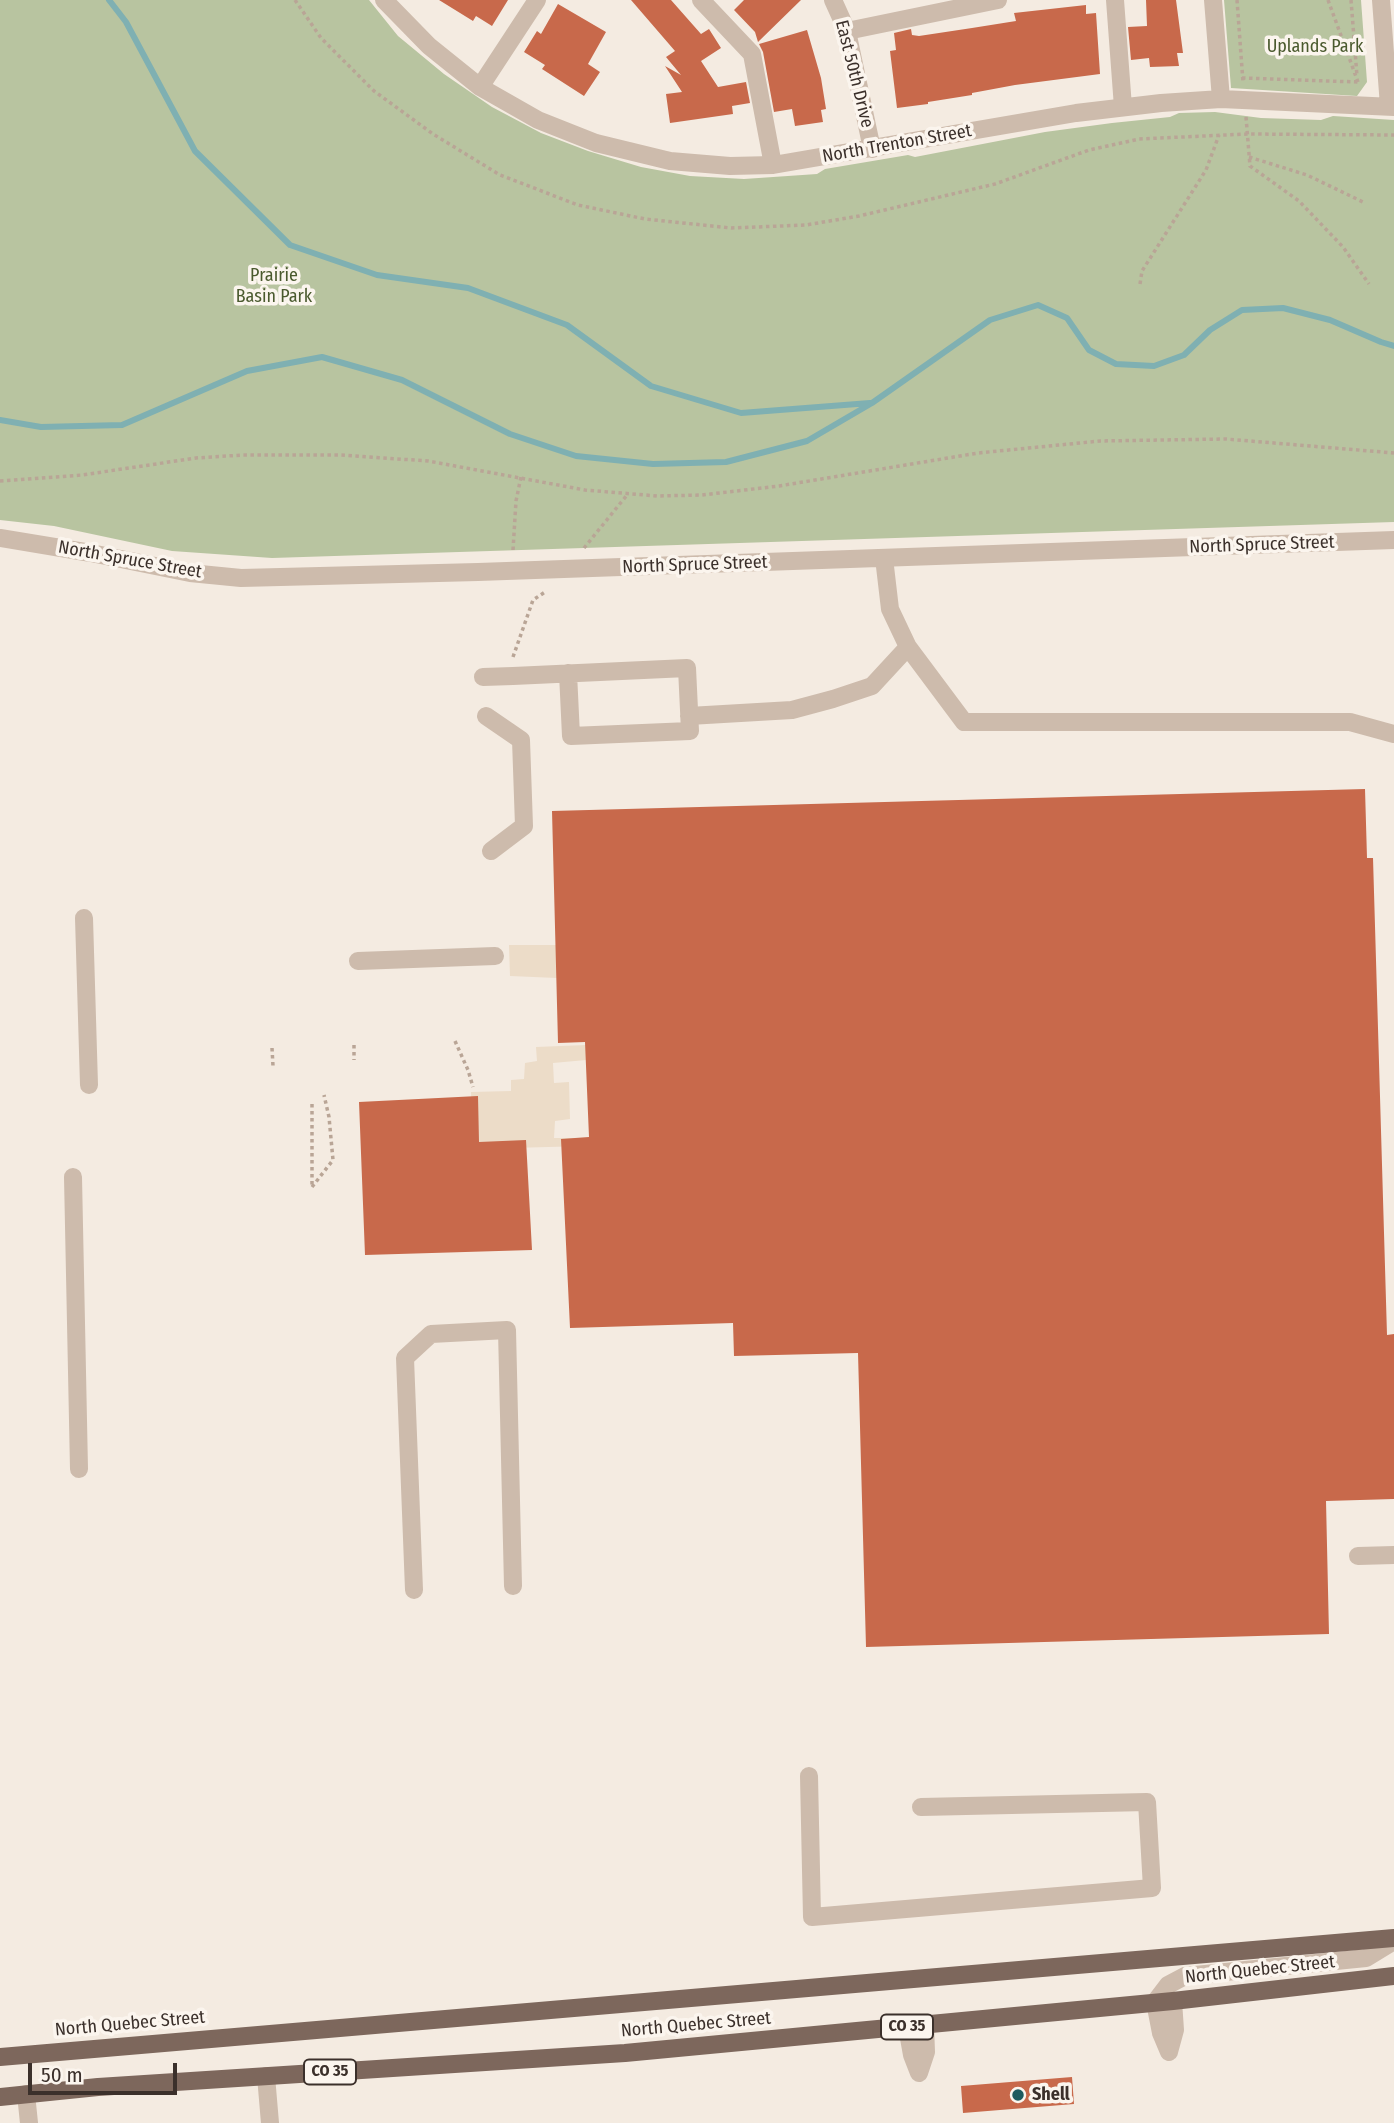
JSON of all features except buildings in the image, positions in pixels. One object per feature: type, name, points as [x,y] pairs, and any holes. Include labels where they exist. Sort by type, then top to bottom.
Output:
[{"type":"main road","name":"North Quebec Street","points":[[0,2057],[1394,1940]]},
{"type":"main road","name":"North Quebec Street","points":[[0,2097],[266,2076],[625,2053],[916,2026],[1394,1976]]},
{"type":"main road","points":[[0,2045],[38,2053]]},
{"type":"street","name":"North Trenton Street","points":[[384,0],[429,46],[480,87],[538,120],[596,143],[670,161],[730,166],[773,165],[1063,115],[1221,99],[1391,106]]},
{"type":"street","points":[[480,87],[537,0]]},
{"type":"street","points":[[701,0],[752,54],[773,165]]},
{"type":"street","name":"East 50th Drive","points":[[833,0],[847,31],[872,149]]},
{"type":"street","points":[[847,31],[998,0]]},
{"type":"street","points":[[1115,0],[1123,107]]},
{"type":"street","points":[[1213,0],[1221,99]]},
{"type":"street","points":[[1381,0],[1391,106]]},
{"type":"street","name":"North Spruce Street","points":[[0,538],[190,573],[241,578],[1394,540]]},
{"type":"street","points":[[884,558],[890,609],[908,648],[964,722],[1350,722],[1394,734]]},
{"type":"street","points":[[689,716],[792,710],[833,699],[872,686],[908,648]]},
{"type":"street","points":[[484,677],[568,673],[687,668],[690,731],[571,736],[568,673]]},
{"type":"street","points":[[486,716],[521,740],[524,827],[491,851]]},
{"type":"street","points":[[84,918],[89,1086]]},
{"type":"street","points":[[358,961],[495,956]]},
{"type":"street","points":[[73,1177],[79,1469]]},
{"type":"street","points":[[414,1590],[405,1358],[431,1334],[507,1330],[513,1586]]},
{"type":"street","points":[[1358,1556],[1394,1555]]},
{"type":"street","points":[[809,1776],[812,1917],[1152,1888],[1147,1802],[921,1807]]},
{"type":"street","points":[[1173,2000],[1175,2029],[1168,2052],[1155,2002],[1168,1984],[1185,1976],[1366,1958],[1394,1940]]},
{"type":"street","points":[[266,2076],[270,2123]]},
{"type":"street","points":[[26,2094],[29,2123]]},
{"type":"path","points":[[1237,0],[1250,166],[1299,201],[1343,247],[1369,284]]},
{"type":"path","points":[[1328,0],[1358,82]]},
{"type":"path","points":[[1351,0],[1358,82]]},
{"type":"path","points":[[1242,78],[1358,82]]},
{"type":"path","points":[[1140,284],[1142,271],[1206,170],[1219,135],[1394,135]]},
{"type":"path","points":[[1249,157],[1307,175],[1363,202]]},
{"type":"path","points":[[0,481],[82,474],[196,458],[298,454],[387,457],[469,467],[585,490],[627,495],[702,495],[779,486],[978,453],[1100,441],[1226,439],[1394,453]]},
{"type":"path","points":[[513,550],[516,501],[521,477]]},
{"type":"path","points":[[584,548],[627,495]]},
{"type":"path","points":[[512,659],[533,600],[545,592]]},
{"type":"path","points":[[455,1041],[473,1087]]},
{"type":"path","points":[[354,1045],[354,1060]]},
{"type":"path","points":[[272,1048],[273,1066]]},
{"type":"path","points":[[312,1104],[312,1187],[332,1160],[330,1117],[324,1095]]},
{"type":"green space","name":"Prairie Basin Park","points":[[0,0],[369,0],[398,36],[444,74],[492,107],[541,133],[588,151],[641,167],[690,176],[744,179],[817,174],[825,169],[908,155],[915,157],[1045,132],[1170,117],[1179,113],[1215,112],[1261,118],[1321,120],[1333,116],[1394,120],[1394,522],[272,558],[172,551],[54,526],[0,520]]},
{"type":"green space","name":"Uplands Park","points":[[1224,0],[1361,0],[1367,82],[1357,96],[1231,88]]},
{"type":"shaded area","points":[[509,945],[556,945],[557,978],[510,976]]},
{"type":"shaded area","points":[[586,1045],[586,1060],[553,1063],[554,1083],[569,1082],[570,1119],[555,1121],[554,1138],[585,1138],[586,1146],[473,1149],[471,1092],[511,1091],[511,1080],[524,1079],[525,1063],[537,1061],[536,1047]]},
{"type":"waterway","points":[[109,0],[126,22],[195,151],[290,245],[377,275],[468,288],[567,325],[651,386],[741,413],[870,403]]},
{"type":"waterway","points":[[0,420],[41,427],[122,425],[247,371],[322,357],[402,380],[510,434],[576,456],[653,464],[726,462],[807,441],[872,403],[990,320],[1038,305],[1067,318],[1089,350],[1116,364],[1154,366],[1184,355],[1210,330],[1242,310],[1283,308],[1330,320],[1394,346]]},
{"type":"place","name":"Shell","points":[[1018,2095]]}]
